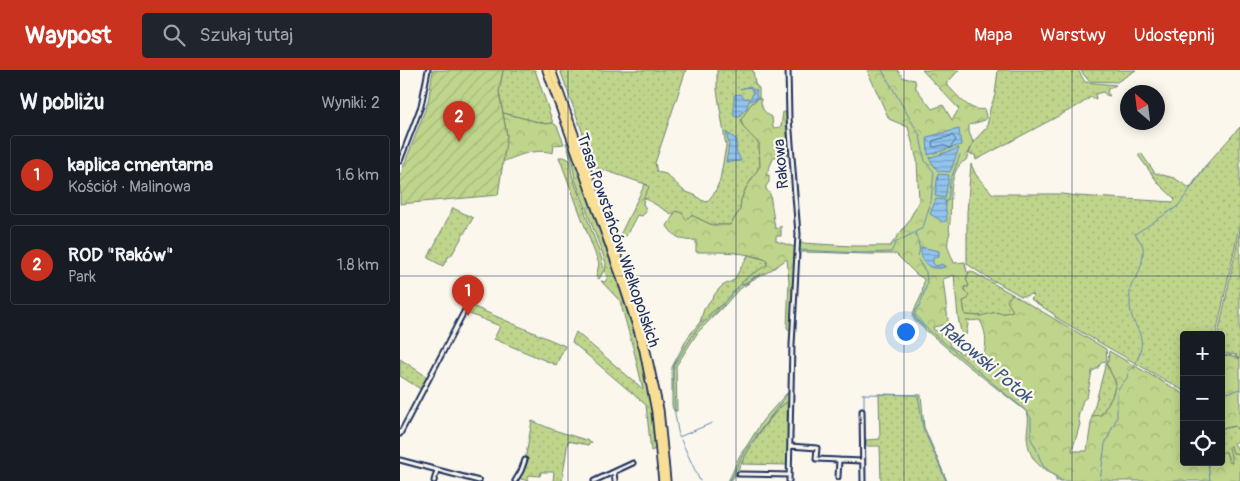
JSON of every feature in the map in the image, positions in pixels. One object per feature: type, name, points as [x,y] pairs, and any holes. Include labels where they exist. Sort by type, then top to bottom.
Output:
[{"type":"highway","name":"Trasa Powstańców Wielkopolskich","points":[[546,70],[618,270],[643,350],[655,411],[662,481]]},
{"type":"highway","name":"Trasa Powstańców Wielkopolskich","points":[[552,70],[641,324],[660,410],[667,481]]},
{"type":"street","points":[[400,161],[421,106],[428,70]]},
{"type":"street","name":"Rakowa","points":[[788,70],[789,118],[798,227],[792,345],[789,481]]},
{"type":"street","points":[[400,434],[465,310]]},
{"type":"street","points":[[862,411],[863,481]]},
{"type":"street","points":[[790,446],[816,448],[816,459],[862,461]]},
{"type":"street","points":[[400,460],[480,481]]},
{"type":"street","points":[[515,481],[525,460]]},
{"type":"street","points":[[838,477],[839,460]]},
{"type":"street","points":[[594,481],[633,463]]},
{"type":"street","points":[[434,481],[437,470]]},
{"type":"street","points":[[614,472],[615,481]]},
{"type":"street","points":[[740,474],[789,475]]},
{"type":"green space","points":[[433,70],[503,70],[499,92],[507,136],[498,195],[400,204],[400,176],[428,102]]},
{"type":"green space","points":[[503,70],[535,70],[553,123],[546,124],[503,113],[499,92]]},
{"type":"green space","points":[[560,70],[686,70],[655,163],[657,172],[666,174],[684,191],[707,202],[715,192],[720,180],[726,146],[717,90],[717,70],[753,70],[755,84],[759,88],[759,98],[750,105],[754,138],[759,144],[760,166],[746,188],[741,200],[740,210],[730,225],[712,225],[691,215],[686,220],[676,211],[673,215],[643,197],[648,185],[595,167]]},
{"type":"green space","points":[[867,70],[897,70],[904,78],[915,80],[916,88],[932,109],[943,105],[952,120],[959,109],[922,70],[959,70],[946,84],[968,105],[973,108],[984,109],[986,116],[985,120],[969,125],[969,132],[973,142],[966,160],[959,165],[952,181],[948,245],[954,263],[965,262],[967,272],[969,272],[966,279],[969,286],[964,287],[969,296],[968,299],[963,301],[965,315],[980,316],[1013,311],[1007,301],[1012,294],[1106,349],[1107,361],[1102,362],[1097,369],[1092,371],[1087,397],[1083,400],[1078,417],[1080,424],[1072,451],[1087,451],[1092,416],[1101,415],[1112,397],[1116,383],[1106,363],[1108,362],[1109,351],[1180,392],[1180,466],[1225,466],[1225,452],[1229,462],[1232,463],[1229,446],[1231,446],[1233,453],[1240,454],[1240,481],[1056,481],[1056,477],[1039,465],[1032,456],[1027,436],[1027,412],[915,321],[912,315],[922,294],[924,279],[916,274],[896,254],[799,252],[800,244],[802,243],[890,246],[907,224],[919,201],[917,160],[908,127],[889,119]],"holes":[[[954,275],[961,332],[966,335],[968,324],[966,321],[980,320],[986,342],[981,363],[969,357],[967,349],[964,349],[962,354],[950,346],[942,332],[934,330],[933,327],[943,325],[949,329],[943,279]]]},
{"type":"green space","points":[[998,70],[1078,70],[1085,82],[1116,85],[1108,89],[1107,92],[1110,96],[1103,92],[1095,94],[1096,99],[1091,97],[976,160],[975,155],[969,154],[973,142],[987,127],[995,95]]},
{"type":"green space","points":[[1080,70],[1136,70],[1117,82],[1089,81]]},
{"type":"green space","points":[[759,98],[764,110],[772,117],[773,128],[781,127],[783,112],[786,112],[788,155],[774,157],[766,175],[769,175],[769,182],[766,189],[770,194],[775,228],[777,229],[781,226],[781,236],[776,236],[776,241],[795,247],[797,252],[794,270],[791,331],[787,328],[789,281],[787,259],[768,272],[742,285],[741,283],[749,276],[767,265],[767,260],[741,254],[696,252],[696,240],[679,238],[667,226],[676,211],[682,213],[686,220],[691,215],[712,225],[730,225],[740,210],[741,200],[746,188],[760,166],[759,144],[744,128],[741,120],[750,105]]},
{"type":"green space","points":[[503,113],[546,124],[553,123],[557,126],[564,144],[554,145],[553,153],[534,152],[502,162],[507,136]]},
{"type":"green space","points":[[1240,127],[1240,222],[1217,331],[1180,331],[1180,389],[1055,317],[1055,315],[1032,300],[1033,296],[1031,294],[1021,296],[994,282],[967,264],[967,212],[971,164],[976,175],[993,194],[1062,194],[1174,202],[1175,199],[1159,184],[1138,155],[1141,153],[1155,173],[1174,178],[1190,188],[1205,166]]},
{"type":"green space","points":[[570,142],[615,267],[638,343],[647,382],[657,448],[651,451],[646,405],[572,342],[576,332],[643,389],[620,301],[601,281],[605,282],[608,277],[605,273],[606,263],[575,179],[566,143]]},
{"type":"green space","points":[[559,157],[570,160],[572,175],[602,260],[604,270],[599,279],[596,277],[599,264]]},
{"type":"green space","points":[[645,184],[649,187],[643,204],[646,212],[642,216],[637,215],[626,236],[621,239],[620,235]]},
{"type":"green space","points":[[453,208],[473,218],[443,266],[428,258]]},
{"type":"green space","points":[[1240,230],[1240,359],[1235,356],[1237,355],[1225,354],[1225,331],[1219,331]]},
{"type":"green space","points":[[748,255],[767,260],[767,265],[741,283],[749,283],[738,290],[724,306],[722,305],[700,322],[704,309],[722,286],[734,280]]},
{"type":"green space","points":[[971,271],[1012,294],[1009,302],[1013,311],[989,315],[965,315],[964,287],[969,286],[966,279]]},
{"type":"green space","points":[[722,304],[724,306],[698,332],[676,366],[677,411],[674,411],[672,406],[672,367],[688,337],[700,322]]},
{"type":"green space","points":[[472,306],[565,346],[556,365],[494,339],[500,326],[467,313]]},
{"type":"green space","points":[[1225,356],[1240,359],[1240,433],[1235,426],[1225,428]]},
{"type":"green space","points":[[400,359],[429,378],[422,390],[400,376]]},
{"type":"green space","points":[[1106,363],[1116,383],[1112,397],[1101,415],[1092,416]]},
{"type":"green space","points":[[789,392],[789,401],[777,410],[765,424],[733,478],[731,481],[728,481],[740,455],[763,420]]},
{"type":"green space","points":[[879,394],[921,395],[924,427],[947,481],[881,481],[880,446],[866,446],[866,440],[880,439]]},
{"type":"green space","points":[[787,401],[788,465],[741,464],[761,430]]},
{"type":"green space","points":[[532,421],[592,442],[588,445],[568,441],[562,481],[553,481],[554,472],[541,472],[540,476],[529,475],[528,481],[518,478],[524,466]]},
{"type":"green space","points":[[1235,426],[1240,433],[1240,439],[1234,444],[1240,454],[1233,453],[1232,463],[1229,463],[1225,452],[1225,428]]},
{"type":"water","points":[[750,86],[752,89],[757,90],[757,99],[749,101],[740,117],[734,116],[734,95],[741,94],[744,98],[750,99],[753,93],[751,88],[740,89]]},
{"type":"water","points":[[959,129],[961,145],[928,155],[927,137]]},
{"type":"water","points":[[726,132],[737,140],[736,150],[741,161],[726,162],[729,145]]},
{"type":"water","points":[[959,148],[950,172],[938,171],[929,158]]},
{"type":"water","points":[[938,174],[949,175],[945,198],[935,196]]},
{"type":"water","points":[[936,199],[945,200],[947,220],[943,222],[930,214]]},
{"type":"water","points":[[921,247],[939,251],[939,257],[933,258],[933,263],[936,266],[942,264],[945,267],[930,267],[922,257]]},
{"type":"waterway","name":"Rakowski Potok","points":[[882,70],[920,136],[925,161],[934,172],[931,201],[923,228],[915,232],[919,247],[918,256]]},
{"type":"waterway","points":[[945,202],[948,200],[950,181],[960,155]]},
{"type":"waterway","points":[[1136,363],[1140,352],[1141,337],[1133,320],[1130,293],[1131,286],[1140,268],[1143,247],[1135,234],[1178,206],[1209,163]]},
{"type":"waterway","points":[[799,250],[859,253],[891,252],[896,242],[914,233]]},
{"type":"waterway","name":"Rakowski Potok","points":[[918,260],[926,272],[927,284],[920,305],[915,311],[915,317],[1025,410],[1031,418],[1031,439],[1043,466],[1062,481]]},
{"type":"waterway","points":[[712,423],[679,437],[675,414],[674,365],[699,326],[717,311],[739,286],[761,274]]},
{"type":"waterway","name":"Rakowski Potok","points":[[1100,481],[1105,444],[1117,417],[1118,389],[1127,378],[1129,370],[1135,367]]},
{"type":"waterway","points":[[1225,394],[1240,389]]},
{"type":"waterway","points":[[730,481],[744,452],[788,393]]},
{"type":"waterway","points":[[862,394],[918,395],[923,428],[946,481]]},
{"type":"waterway","points":[[864,394],[864,408]]},
{"type":"waterway","points":[[865,437],[865,447]]},
{"type":"waterway","points":[[681,440],[700,481]]},
{"type":"waterway","points":[[865,452],[865,461]]},
{"type":"waterway","points":[[1208,466],[1210,481]]},
{"type":"place","name":"ROD \"Raków\"","points":[[459,142]]},
{"type":"place","name":"kaplica cmentarna","points":[[468,316]]}]
